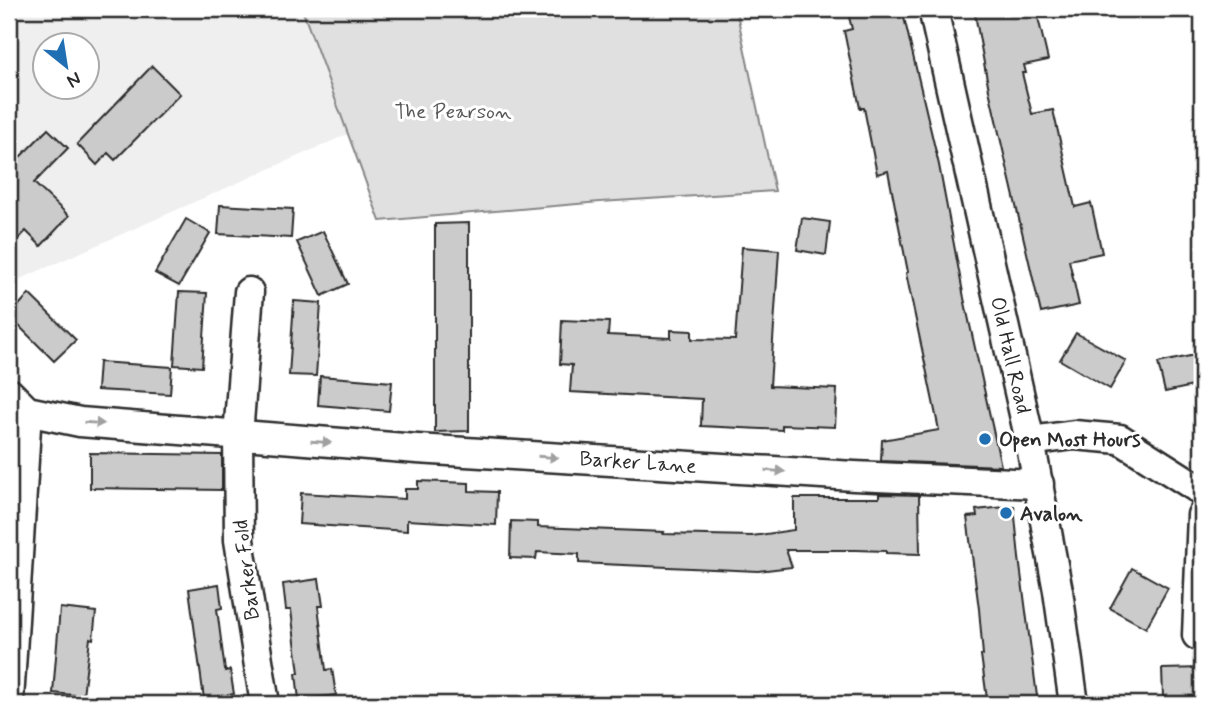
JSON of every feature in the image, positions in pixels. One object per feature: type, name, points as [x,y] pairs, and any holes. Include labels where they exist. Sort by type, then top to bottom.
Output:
[{"type":"street","name":"Old Hall Road","points":[[933,9],[1039,484],[1074,704]]},
{"type":"street","points":[[239,436],[249,292]]},
{"type":"street","points":[[9,701],[18,402]]},
{"type":"street","name":"Barker Lane","points":[[18,402],[80,422],[239,436],[854,476],[1039,484]]},
{"type":"street","points":[[1030,441],[1074,435],[1120,439],[1202,491]]},
{"type":"street","name":"Barker Fold","points":[[239,436],[239,540],[265,704]]},
{"type":"street","points":[[1197,635],[1202,515]]},
{"type":"shaded area","points":[[9,9],[302,9],[348,134],[9,284]]},
{"type":"green space","name":"The Pearson","points":[[302,9],[736,9],[775,191],[600,202],[380,221]]},
{"type":"building","points":[[847,9],[902,9],[939,165],[964,298],[1001,466],[881,461],[882,440],[939,430],[888,171],[877,174],[864,108],[860,108],[844,31],[852,29]]},
{"type":"building","points":[[974,9],[1036,9],[1048,60],[1024,65],[1026,73],[1022,73],[1032,114],[1053,110],[1075,207],[1091,203],[1102,253],[1069,260],[1079,305],[1041,313],[989,90]]},
{"type":"building","points":[[152,66],[180,94],[115,160],[108,153],[97,165],[77,144]]},
{"type":"building","points":[[48,129],[68,148],[34,183],[69,216],[41,246],[26,231],[9,249],[9,158],[14,163]]},
{"type":"building","points":[[220,205],[293,209],[291,238],[218,234]]},
{"type":"building","points":[[802,218],[830,222],[826,255],[797,250]]},
{"type":"building","points":[[186,219],[210,233],[179,286],[155,273]]},
{"type":"building","points":[[469,223],[469,431],[435,432],[435,224]]},
{"type":"building","points":[[323,231],[348,284],[322,296],[297,242]]},
{"type":"building","points":[[742,247],[779,250],[770,386],[837,389],[835,427],[782,425],[782,430],[701,426],[702,399],[570,392],[572,365],[560,364],[562,320],[609,322],[608,335],[671,338],[671,330],[692,331],[692,339],[735,340]]},
{"type":"building","points":[[179,292],[207,293],[202,367],[174,365]]},
{"type":"building","points":[[29,294],[76,340],[54,361],[9,316]]},
{"type":"building","points":[[294,301],[321,303],[316,376],[289,375]]},
{"type":"building","points":[[1076,333],[1126,361],[1110,389],[1060,360]]},
{"type":"building","points":[[1199,354],[1202,384],[1165,392],[1158,363]]},
{"type":"building","points":[[99,362],[172,367],[170,394],[97,390]]},
{"type":"building","points":[[320,376],[392,382],[389,411],[318,405]]},
{"type":"building","points":[[90,453],[222,455],[222,490],[90,488]]},
{"type":"building","points":[[418,481],[469,483],[469,491],[497,492],[496,525],[407,520],[407,531],[299,524],[301,493],[405,499],[405,489],[418,489]]},
{"type":"building","points":[[879,494],[919,495],[920,554],[786,550],[792,567],[758,571],[579,563],[579,554],[537,552],[536,559],[510,558],[511,521],[538,522],[538,527],[752,536],[794,530],[794,498],[879,498]]},
{"type":"building","points":[[1014,506],[1038,704],[1003,704],[1002,697],[987,699],[981,655],[979,609],[967,517],[977,516],[976,510]]},
{"type":"building","points":[[1132,568],[1168,588],[1146,628],[1110,608]]},
{"type":"building","points":[[319,579],[323,606],[318,606],[326,670],[332,669],[336,695],[299,700],[296,673],[299,673],[291,610],[286,610],[283,584]]},
{"type":"building","points":[[219,584],[222,608],[217,609],[225,671],[230,670],[234,694],[204,699],[189,589]]},
{"type":"building","points":[[60,608],[96,612],[83,696],[53,693]]},
{"type":"building","points":[[1202,668],[1202,696],[1163,697],[1162,669]]},
{"type":"place","name":"Open Most Hours","points":[[985,439]]},
{"type":"place","name":"Avalon","points":[[1006,513]]}]
